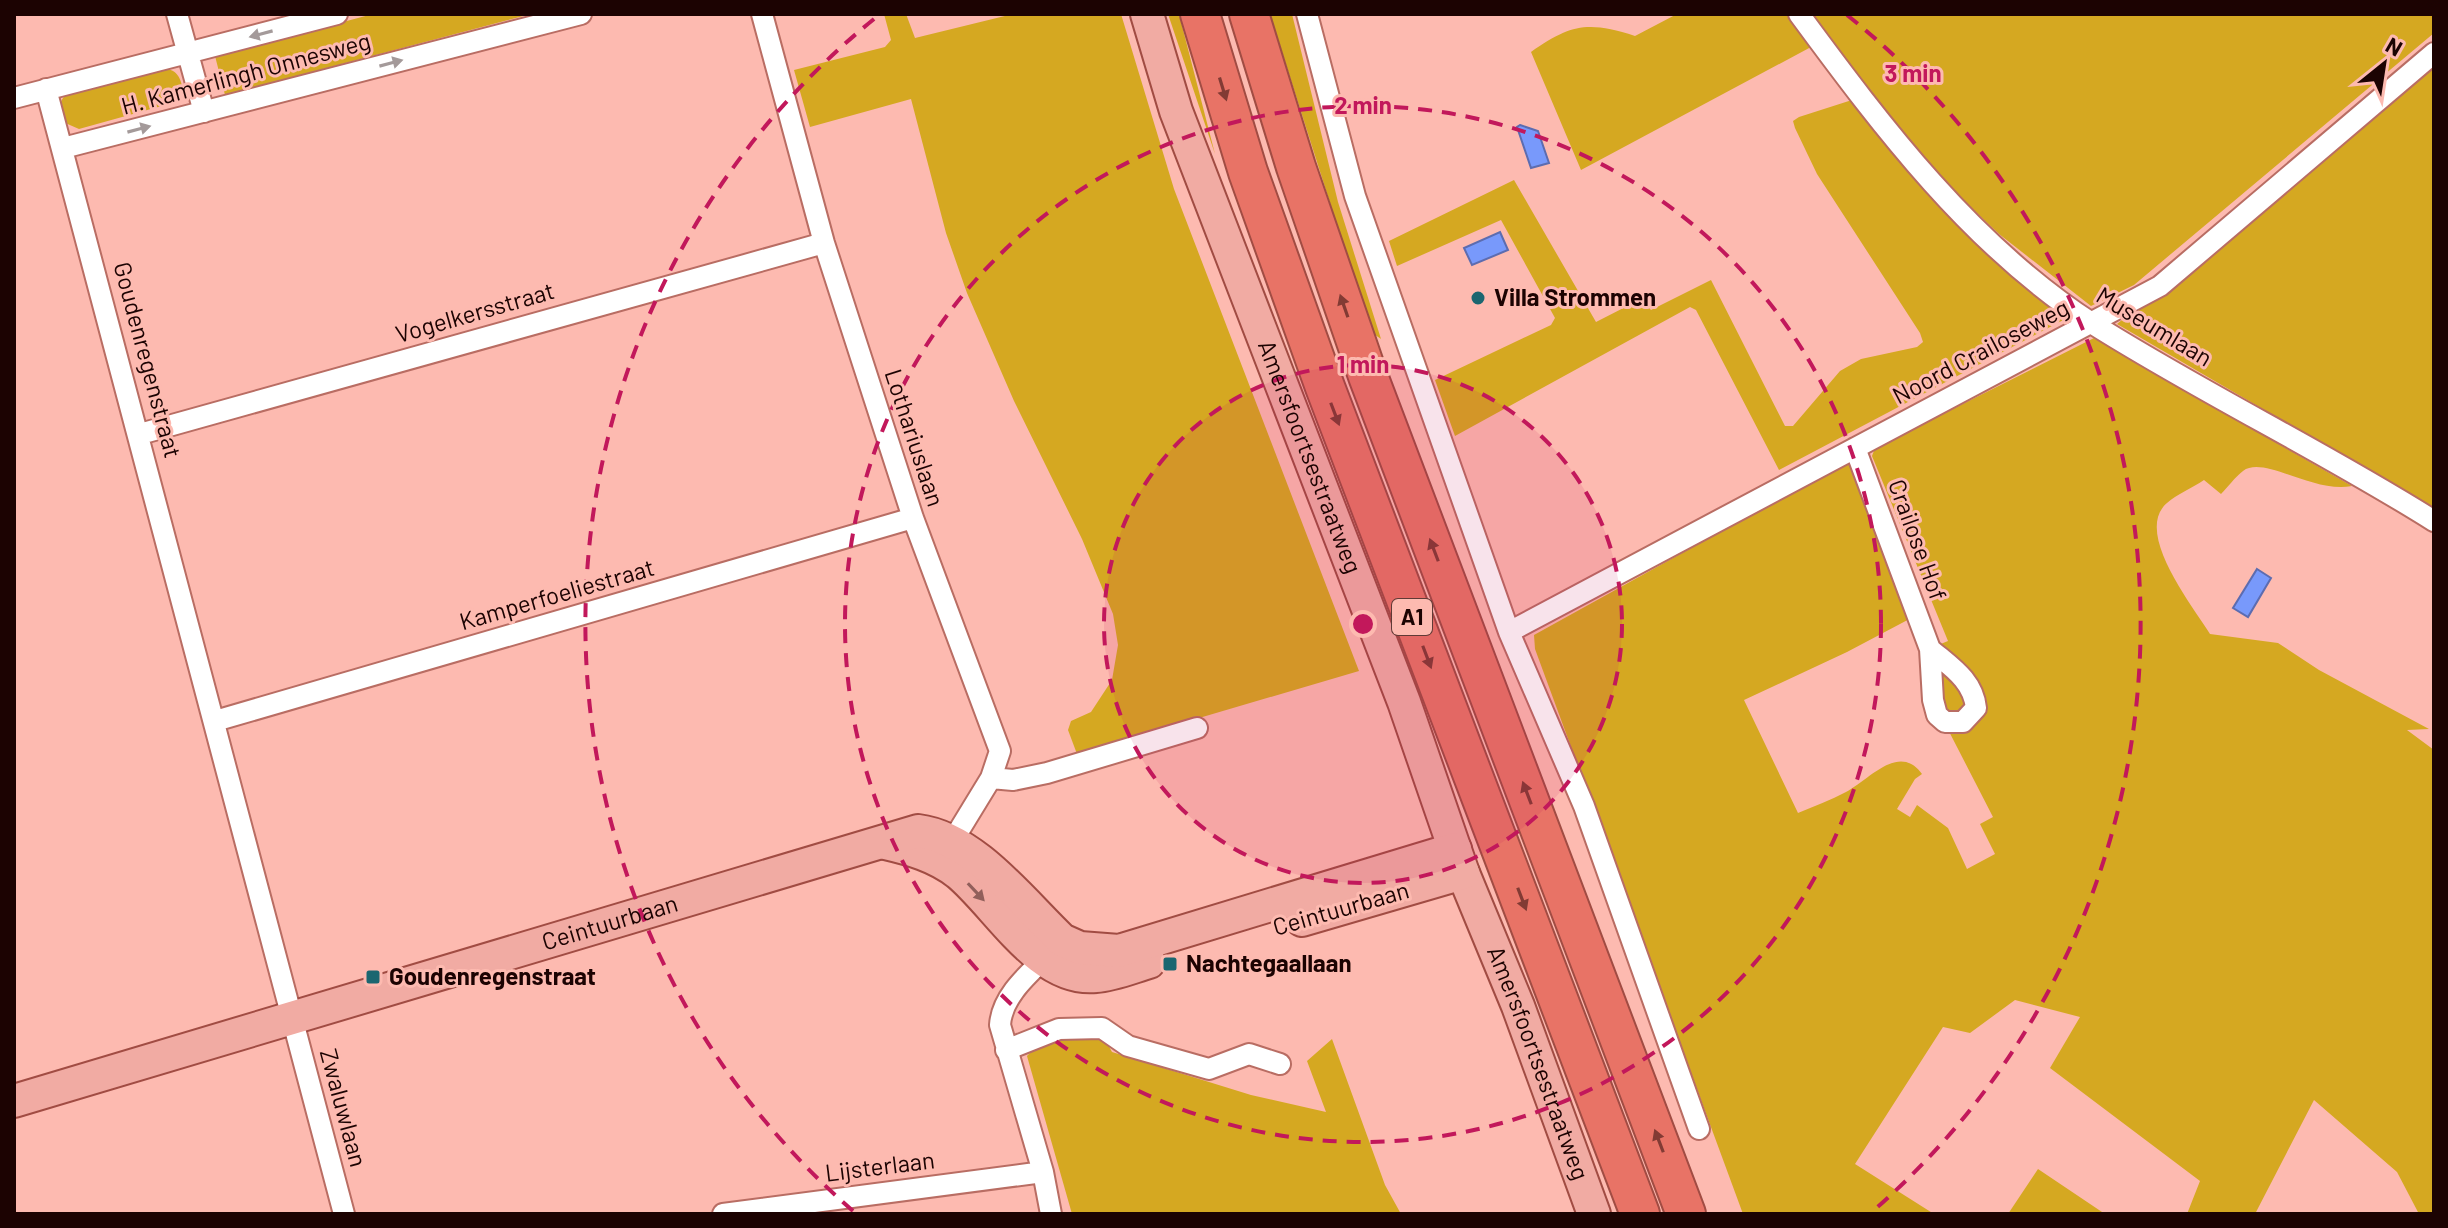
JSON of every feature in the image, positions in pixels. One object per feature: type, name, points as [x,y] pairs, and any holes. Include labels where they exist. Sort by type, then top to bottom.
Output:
[{"type":"highway","name":"A1","points":[[1200,14],[1248,172],[1325,387],[1640,1214]]},
{"type":"highway","name":"A1","points":[[1249,14],[1296,167],[1368,376],[1686,1214]]},
{"type":"main road","name":"Amersfoortsestraatweg","points":[[1147,14],[1176,111],[1404,702],[1459,861],[1518,1006],[1594,1214]]},
{"type":"main road","name":"Ceintuurbaan","points":[[14,1101],[293,1015],[885,843],[947,850],[959,875],[1052,950],[1138,948],[1459,861]]},
{"type":"street","points":[[177,14],[204,112]]},
{"type":"street","name":"H. Kamerlingh Onnesweg","points":[[14,98],[337,14]]},
{"type":"street","name":"H. Kamerlingh Onnesweg","points":[[63,148],[581,14]]},
{"type":"street","name":"Lothariuslaan","points":[[762,14],[824,243],[913,518],[1000,751],[991,778],[947,850]]},
{"type":"street","points":[[1307,14],[1355,196],[1509,632],[1584,806],[1699,1129]]},
{"type":"street","name":"Museumlaan","points":[[1799,14],[1877,119],[1974,228],[2092,323],[2434,521]]},
{"type":"street","name":"Noord Crailoseweg","points":[[1509,632],[2160,286],[2434,53]]},
{"type":"street","name":"Goudenregenstraat","points":[[46,89],[293,1015]]},
{"type":"street","name":"Vogelkersstraat","points":[[140,434],[824,243]]},
{"type":"street","name":"Crailose Hof","points":[[1855,448],[1930,649]]},
{"type":"street","name":"Kamperfoeliestraat","points":[[215,721],[913,518]]},
{"type":"street","points":[[991,778],[1013,780],[1047,773],[1197,728]]},
{"type":"street","points":[[1051,1214],[1043,1172],[1000,1025],[1001,1010],[1052,950]]},
{"type":"street","name":"Zwaluwlaan","points":[[293,1015],[303,1064],[344,1214]]},
{"type":"street","points":[[1006,1050],[1059,1029],[1102,1028],[1128,1046],[1209,1069],[1249,1054],[1280,1064]]},
{"type":"street","name":"Lijsterlaan","points":[[723,1214],[1043,1172]]},
{"type":"shaded area","points":[[373,14],[531,14],[225,95],[215,56]]},
{"type":"shaded area","points":[[884,14],[906,14],[915,38],[1013,14],[1121,14],[1174,189],[1359,671],[1077,754],[1068,730],[1071,721],[1091,712],[1112,680],[1118,645],[1113,614],[1082,539],[1014,401],[967,293],[946,233],[911,99],[810,127],[794,70],[885,47],[891,40]]},
{"type":"shaded area","points":[[1168,14],[1179,14],[1215,154]]},
{"type":"shaded area","points":[[1270,14],[1292,14],[1338,202],[1381,339],[1371,332]]},
{"type":"shaded area","points":[[1677,14],[1789,14],[1811,47],[1581,170],[1531,52],[1558,36],[1580,28],[1605,28],[1635,36]]},
{"type":"shaded area","points":[[1813,14],[2434,14],[2434,33],[2134,285],[2091,306],[1999,234],[1924,163]]},
{"type":"shaded area","points":[[2434,64],[2434,509],[2117,324]]},
{"type":"shaded area","points":[[158,68],[169,69],[178,76],[183,90],[176,102],[79,129],[63,122],[60,104],[72,89]]},
{"type":"shaded area","points":[[1852,100],[1907,171],[1971,239],[2069,317],[1779,470],[1696,310],[1690,307],[1455,436],[1435,380],[1551,325],[1555,318],[1501,220],[1397,266],[1389,241],[1514,180],[1596,322],[1641,299],[1651,310],[1711,280],[1785,426],[1793,426],[1840,371],[1861,359],[1917,347],[1923,342],[1817,174],[1795,128],[1793,121],[1799,117]]},
{"type":"shaded area","points":[[2094,338],[2352,486],[2322,485],[2252,467],[2240,473],[2221,494],[2204,480],[2175,497],[2158,516],[2157,532],[2169,569],[2210,634],[2278,643],[2319,670],[2429,729],[2407,730],[2434,750],[2434,1214],[2419,1214],[2397,1172],[2314,1100],[2255,1214],[2187,1214],[2200,1181],[2050,1068],[2080,1017],[2015,1000],[1970,1033],[1943,1027],[1855,1164],[1934,1214],[1743,1214],[1535,649],[1534,635],[1852,459],[1917,615],[1744,700],[1798,813],[1846,792],[1884,766],[1904,762],[1913,765],[1922,774],[1915,779],[1897,809],[1910,817],[1917,805],[1948,828],[1967,869],[1995,854],[1980,824],[1993,817],[1939,712],[1931,648],[1948,641],[1872,456],[1875,448]]},
{"type":"shaded area","points":[[1094,1035],[1106,1041],[1112,1052],[1251,1095],[1326,1112],[1307,1061],[1332,1039],[1385,1185],[1401,1214],[1072,1214],[1027,1056],[1049,1043]]},
{"type":"shaded area","points":[[2038,1169],[2105,1214],[2008,1214]]},
{"type":"water","points":[[1520,125],[1538,131],[1549,163],[1531,168],[1517,127]]},
{"type":"water","points":[[1500,232],[1508,250],[1472,265],[1464,248]]},
{"type":"water","points":[[2257,569],[2271,578],[2248,617],[2233,608]]},
{"type":"place","name":"Villa Strommen","points":[[1478,298]]},
{"type":"place","name":"Nachtegaallaan","points":[[1170,964]]},
{"type":"place","name":"Goudenregenstraat","points":[[373,977]]}]
